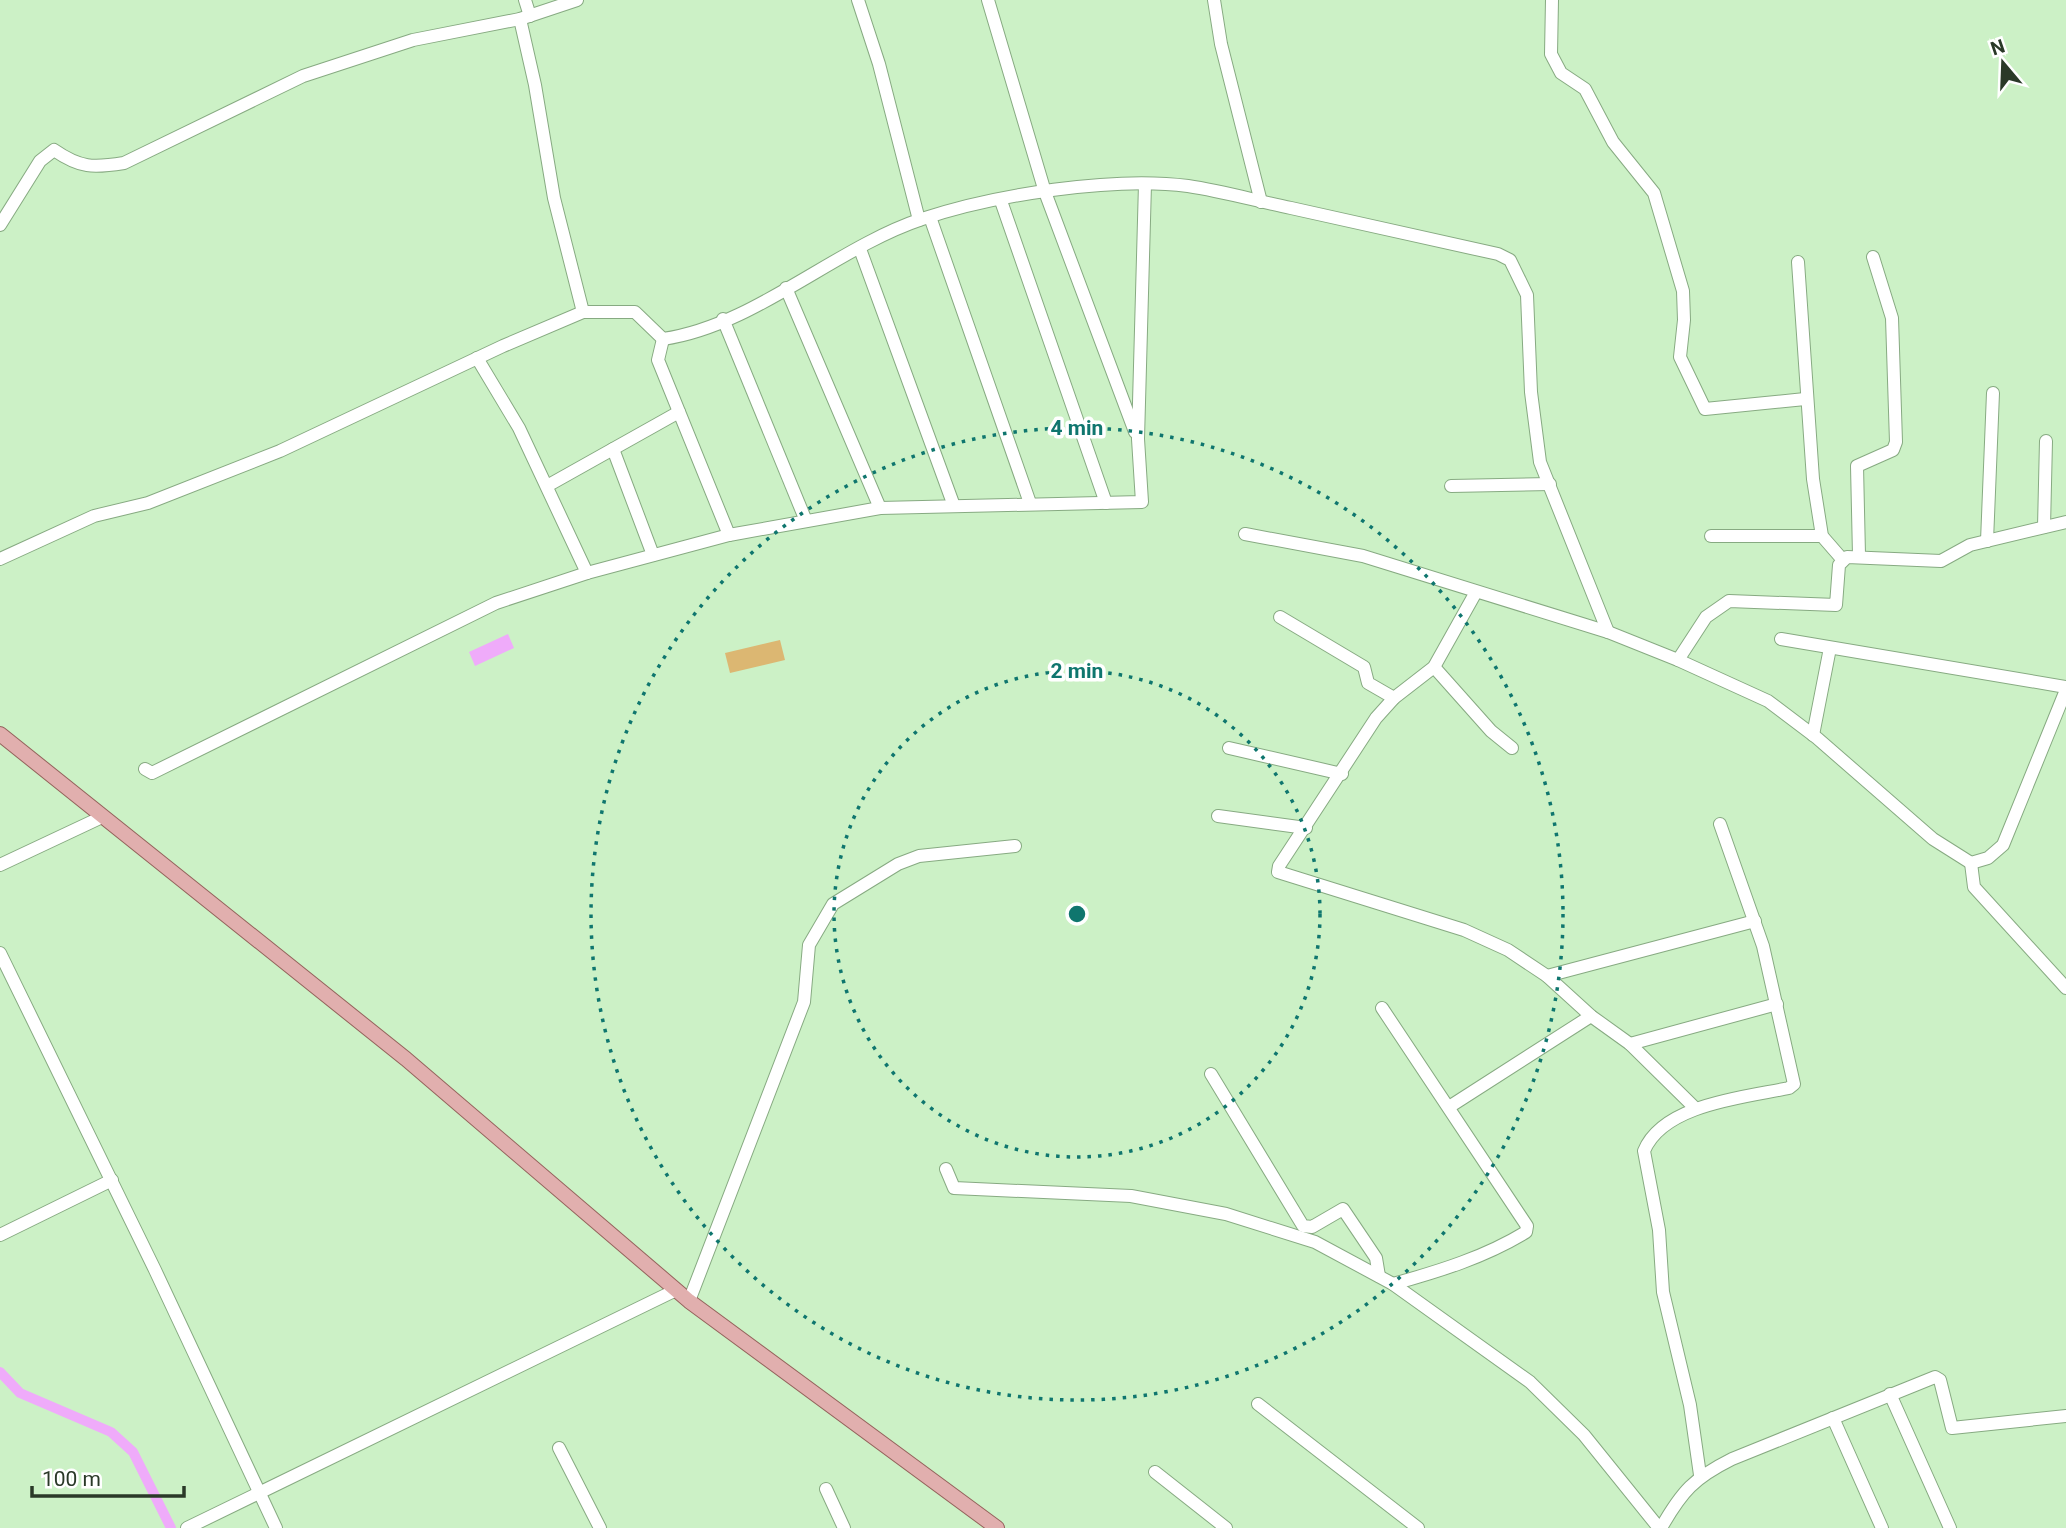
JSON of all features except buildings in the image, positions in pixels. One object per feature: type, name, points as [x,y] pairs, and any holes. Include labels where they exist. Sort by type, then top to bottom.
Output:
[{"type":"main road","points":[[0,734],[406,1059],[689,1301],[997,1528]]},
{"type":"street","points":[[525,0],[525,17],[554,198],[583,312]]},
{"type":"street","points":[[0,225],[40,161],[54,150],[74,163],[97,167],[124,163],[303,76],[413,40],[525,17],[577,0]]},
{"type":"street","points":[[858,0],[925,218],[1030,503]]},
{"type":"street","points":[[988,0],[1045,192],[1138,439]]},
{"type":"street","points":[[1214,0],[1221,44],[1261,202]]},
{"type":"street","points":[[1552,0],[1551,54],[1561,73],[1585,89],[1613,142],[1654,193],[1683,291],[1684,320],[1680,357],[1705,409],[1805,399]]},
{"type":"street","points":[[663,339],[682,336],[723,319],[925,218],[1045,192],[1111,183],[1187,186],[1498,254],[1510,260],[1527,295],[1531,391],[1541,462],[1608,632]]},
{"type":"street","points":[[145,769],[152,773],[496,603],[653,555],[729,535],[880,508],[1142,502],[1138,439],[1145,184]]},
{"type":"street","points":[[1001,201],[1106,503]]},
{"type":"street","points":[[860,249],[954,506]]},
{"type":"street","points":[[1858,555],[1857,466],[1893,450],[1896,442],[1892,318],[1873,257]]},
{"type":"street","points":[[1678,660],[1706,617],[1730,601],[1836,605],[1842,559],[1822,536],[1805,399],[1798,262]]},
{"type":"street","points":[[786,288],[880,508]]},
{"type":"street","points":[[0,559],[94,516],[148,503],[280,451],[477,358],[583,312],[635,312],[663,339]]},
{"type":"street","points":[[723,319],[806,521]]},
{"type":"street","points":[[663,339],[659,360],[729,535]]},
{"type":"street","points":[[477,358],[519,428],[587,573]]},
{"type":"street","points":[[1987,541],[1993,393]]},
{"type":"street","points":[[547,486],[679,412]]},
{"type":"street","points":[[2044,527],[2046,441]]},
{"type":"street","points":[[613,449],[653,555]]},
{"type":"street","points":[[1451,486],[1549,484]]},
{"type":"street","points":[[1842,559],[1858,555],[1941,561],[1969,545],[2066,522]]},
{"type":"street","points":[[1245,534],[1363,556],[1608,632],[1678,660],[1768,701],[1813,735],[1933,839],[1971,863],[1988,858],[2003,845],[2066,689],[1781,639]]},
{"type":"street","points":[[1710,536],[1822,536]]},
{"type":"street","points":[[1476,592],[1434,667],[1394,698],[1376,718],[1342,774],[1279,866],[1281,874],[1464,930],[1508,950],[1548,976],[1591,1016],[1630,1044],[1694,1107]]},
{"type":"street","points":[[1280,617],[1364,667],[1368,683],[1394,698]]},
{"type":"street","points":[[1813,735],[1830,648]]},
{"type":"street","points":[[1434,667],[1491,732],[1511,748]]},
{"type":"street","points":[[1228,748],[1342,774]]},
{"type":"street","points":[[1217,816],[1306,828]]},
{"type":"street","points":[[0,865],[102,817]]},
{"type":"street","points":[[1700,1475],[1690,1405],[1663,1292],[1659,1230],[1644,1151],[1648,1140],[1694,1107],[1789,1088],[1794,1084],[1755,920],[1720,824]]},
{"type":"street","points":[[689,1301],[804,1002],[809,945],[833,904],[898,864],[919,856],[1015,846]]},
{"type":"street","points":[[1971,863],[1974,887],[2066,988]]},
{"type":"street","points":[[1548,976],[1755,920]]},
{"type":"street","points":[[0,953],[112,1180],[276,1528]]},
{"type":"street","points":[[1630,1044],[1777,1004]]},
{"type":"street","points":[[1382,1008],[1525,1219],[1526,1232],[1489,1252],[1447,1269],[1393,1284]]},
{"type":"street","points":[[1449,1107],[1591,1016]]},
{"type":"street","points":[[1211,1074],[1303,1226],[1312,1227],[1343,1209],[1376,1258],[1380,1276]]},
{"type":"street","points":[[946,1169],[954,1188],[1131,1196],[1226,1214],[1315,1242],[1393,1284],[1530,1381],[1584,1435],[1660,1528],[1680,1496],[1700,1475],[1890,1394],[1938,1377],[1952,1428],[2066,1416]]},
{"type":"street","points":[[0,1235],[112,1180]]},
{"type":"street","points":[[187,1528],[676,1290]]},
{"type":"street","points":[[1890,1394],[1950,1528]]},
{"type":"street","points":[[1258,1404],[1418,1528]]},
{"type":"street","points":[[1833,1418],[1882,1528]]},
{"type":"street","points":[[559,1448],[600,1528]]},
{"type":"street","points":[[1154,1472],[1226,1528]]},
{"type":"street","points":[[826,1489],[844,1528]]},
{"type":"shaded area","points":[[508,634],[514,648],[475,666],[469,652]]},
{"type":"shaded area","points":[[780,640],[785,660],[730,673],[725,653]]},
{"type":"waterway","points":[[0,1372],[20,1393],[111,1432],[133,1452],[171,1528]]}]
